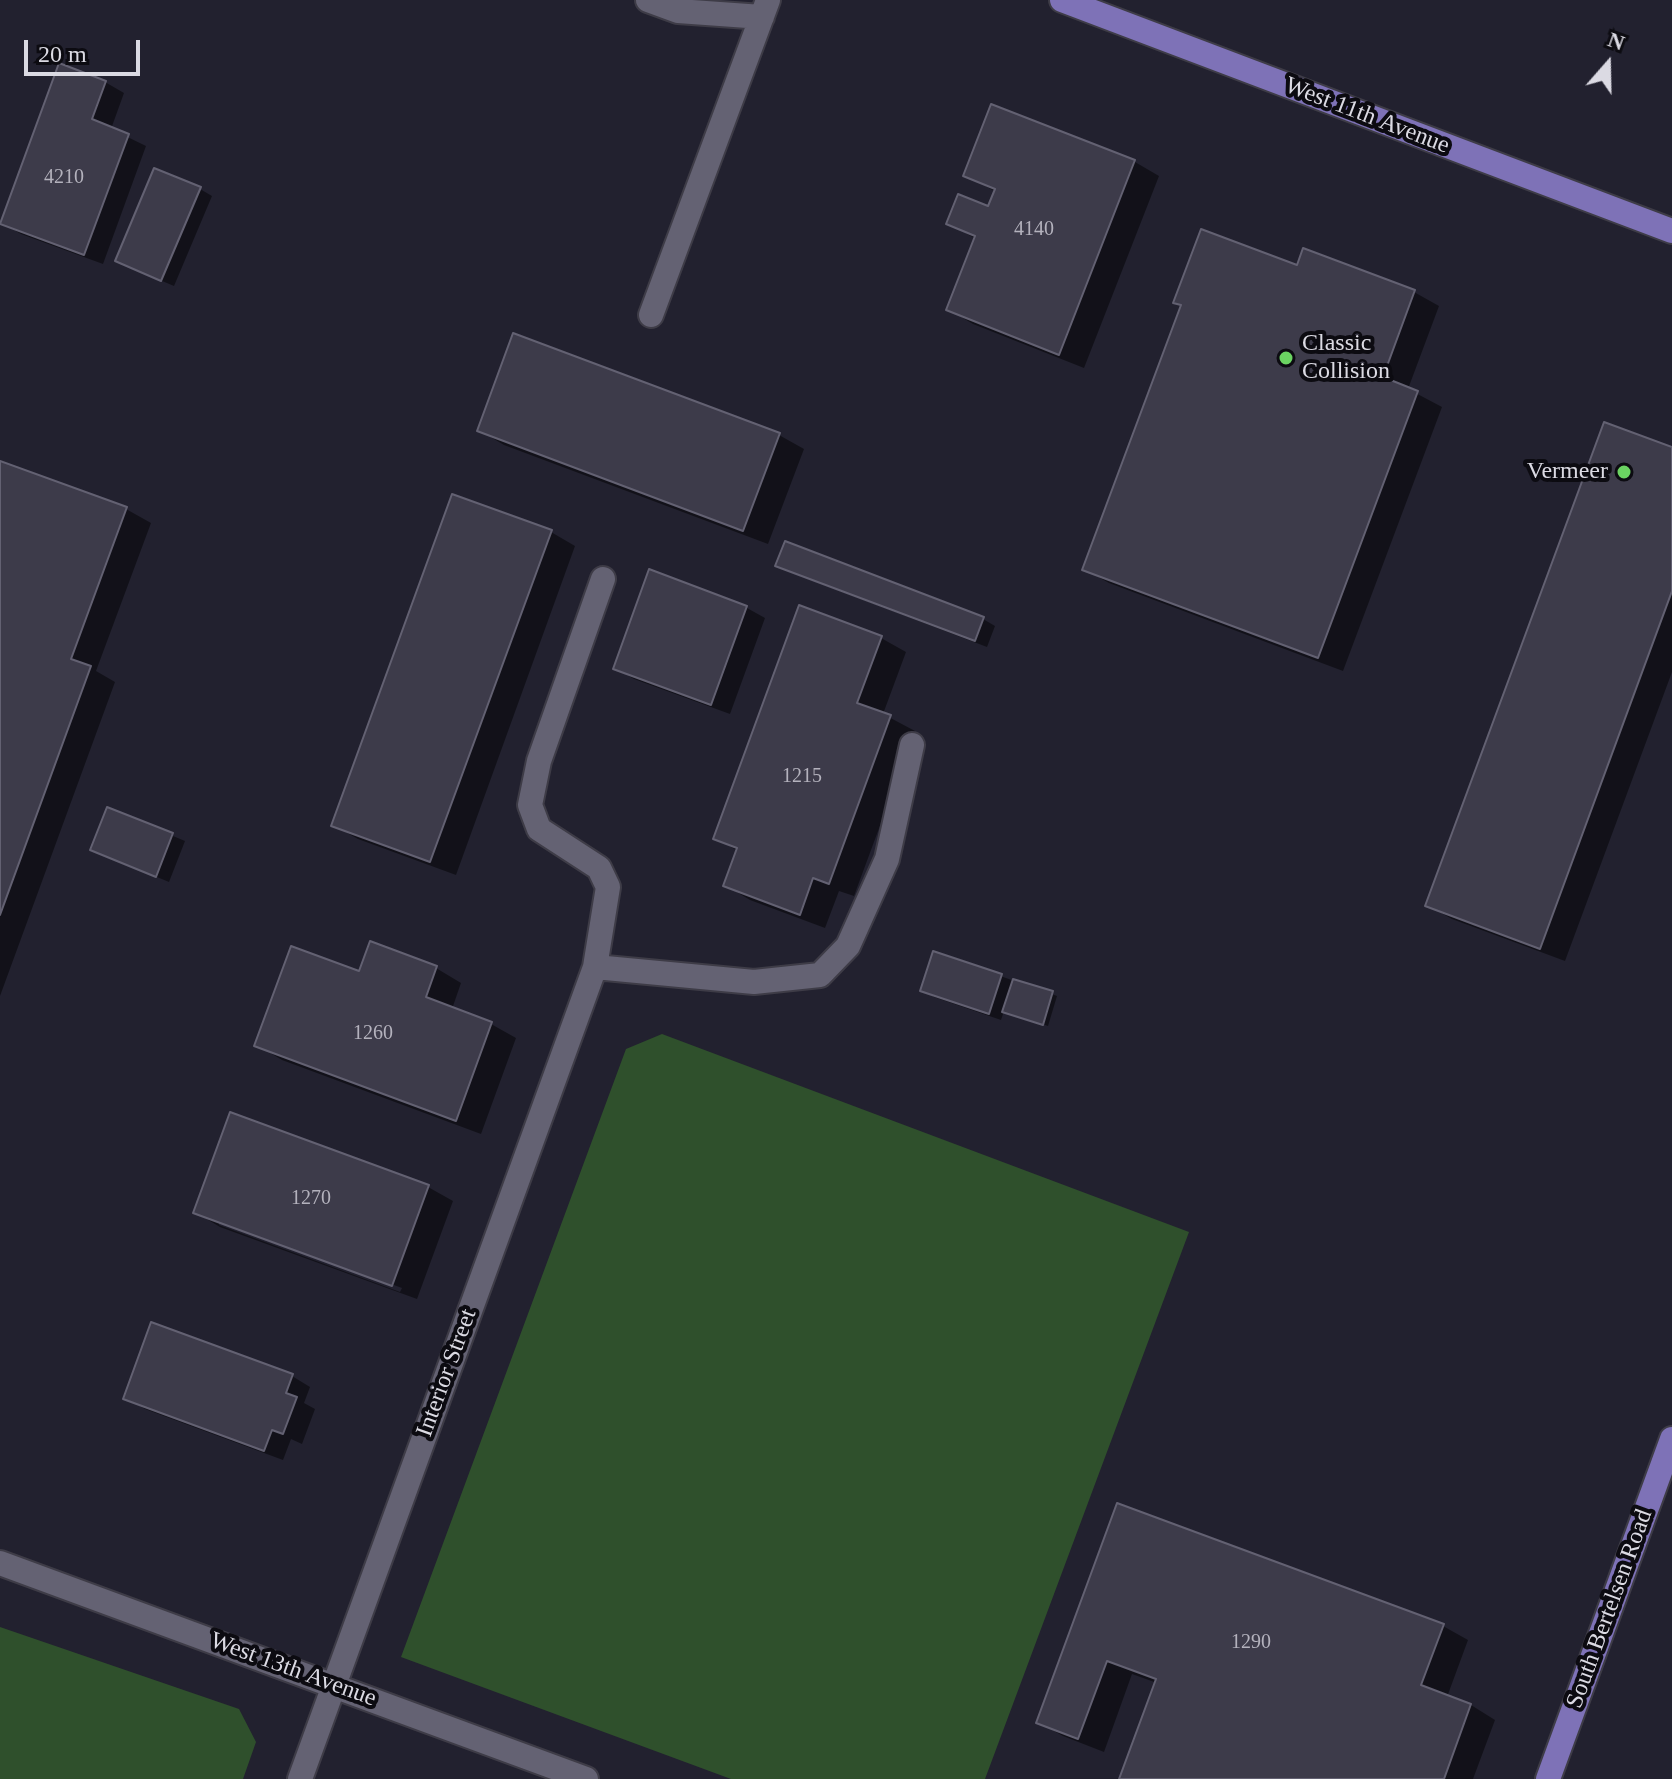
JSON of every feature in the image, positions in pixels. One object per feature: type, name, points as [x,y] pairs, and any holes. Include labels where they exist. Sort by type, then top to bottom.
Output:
[{"type":"main road","name":"West 11th Avenue","points":[[1062,0],[1672,231]]},
{"type":"main road","name":"South Bertelsen Road","points":[[1548,1779],[1672,1439]]},
{"type":"street","points":[[648,0],[678,11],[765,8],[651,315]]},
{"type":"street","name":"Interior Street","points":[[300,1779],[595,967],[608,887],[599,868],[539,829],[530,805],[539,761],[603,579]]},
{"type":"street","points":[[595,967],[754,982],[820,975],[848,946],[887,859],[912,745]]},
{"type":"street","name":"West 13th Avenue","points":[[0,1563],[586,1779]]},
{"type":"green space","points":[[662,1034],[1189,1232],[985,1779],[731,1779],[401,1657],[626,1049]]},
{"type":"green space","points":[[0,1627],[239,1709],[256,1742],[243,1779],[0,1779]]},
{"type":"building","points":[[59,63],[106,81],[92,119],[129,134],[84,255],[0,224]]},
{"type":"building","points":[[991,104],[1135,160],[1059,355],[946,310],[975,236],[946,224],[958,194],[988,206],[995,189],[963,176]]},
{"type":"building","points":[[154,168],[201,187],[161,281],[115,261]]},
{"type":"building","points":[[1201,229],[1297,265],[1303,248],[1415,290],[1383,377],[1418,391],[1318,658],[1082,570],[1181,305],[1173,303]]},
{"type":"building","points":[[513,333],[780,433],[743,531],[477,431]]},
{"type":"building","points":[[1604,422],[1672,447],[1672,591],[1540,949],[1425,906]]},
{"type":"building","points":[[0,461],[127,507],[71,659],[91,666],[0,915]]},
{"type":"building","points":[[452,494],[552,530],[430,862],[331,826]]},
{"type":"building","points":[[785,541],[984,617],[975,641],[775,566]]},
{"type":"building","points":[[649,569],[747,606],[711,705],[613,669]]},
{"type":"building","points":[[799,605],[882,636],[857,703],[891,715],[829,884],[813,878],[800,915],[723,886],[737,848],[713,839]]},
{"type":"building","points":[[107,807],[173,833],[156,877],[90,850]]},
{"type":"building","points":[[370,941],[437,966],[426,997],[492,1022],[456,1121],[254,1046],[291,946],[359,971]]},
{"type":"building","points":[[933,951],[1002,974],[989,1014],[920,991]]},
{"type":"building","points":[[1013,979],[1053,991],[1043,1025],[1002,1012]]},
{"type":"building","points":[[230,1112],[429,1185],[392,1286],[193,1213]]},
{"type":"building","points":[[151,1322],[293,1374],[286,1393],[297,1397],[283,1434],[272,1430],[264,1451],[123,1399]]},
{"type":"building","points":[[1117,1503],[1444,1624],[1421,1685],[1471,1704],[1444,1779],[1119,1779],[1156,1679],[1107,1661],[1078,1739],[1036,1723]]},
{"type":"place","name":"Classic Collision","points":[[1286,358]]},
{"type":"place","name":"Vermeer","points":[[1624,472]]}]
